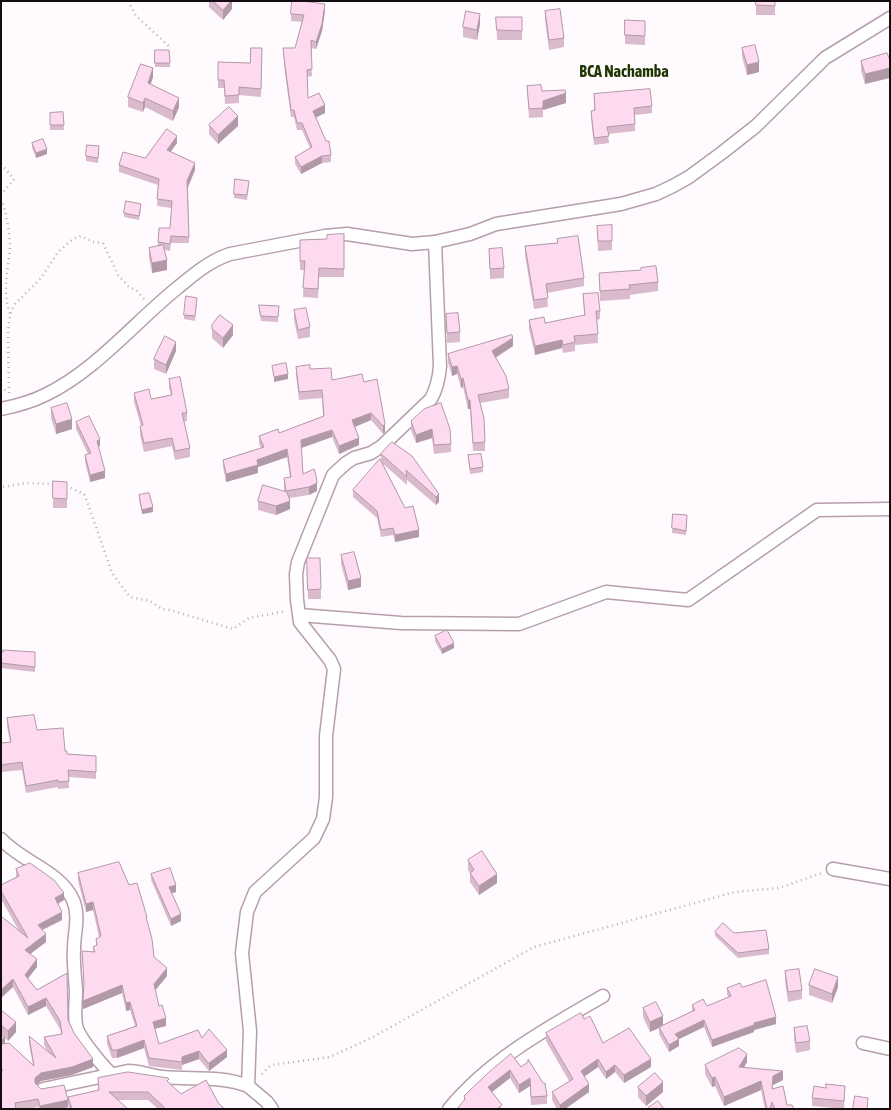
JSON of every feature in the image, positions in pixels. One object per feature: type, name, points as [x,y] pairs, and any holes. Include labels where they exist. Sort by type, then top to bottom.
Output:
[{"type":"street","points":[[1,409],[33,401],[57,389],[100,358],[152,308],[215,259],[230,254],[326,236],[347,234],[412,244],[435,242],[470,234],[496,224],[637,200],[673,186],[716,157],[756,126],[825,58],[890,18]]},
{"type":"street","points":[[248,1086],[250,1031],[242,953],[247,912],[255,892],[314,838],[323,819],[326,797],[326,736],[334,669],[330,660],[300,622],[296,574],[298,562],[333,475],[354,458],[371,453],[382,446],[430,398],[436,389],[440,366],[435,242]]},
{"type":"street","points":[[299,614],[401,623],[519,624],[606,592],[688,600],[817,510],[890,508]]},
{"type":"street","points":[[1,839],[9,847],[43,869],[68,889],[74,901],[77,920],[74,948],[76,1025],[82,1039],[101,1065],[111,1074]]},
{"type":"street","points":[[833,869],[890,880]]},
{"type":"street","points":[[449,1109],[496,1063],[543,1031],[603,996]]},
{"type":"street","points":[[863,1043],[890,1049]]},
{"type":"street","points":[[43,1089],[111,1074],[136,1071],[161,1077],[218,1078],[236,1081],[248,1086],[267,1102],[272,1109]]},
{"type":"path","points":[[128,1],[136,16],[171,48]]},
{"type":"path","points":[[1,164],[14,179],[1,197],[5,208],[10,246],[5,302],[10,314]]},
{"type":"path","points":[[9,393],[8,333],[10,314],[15,304],[41,278],[58,252],[73,239],[81,236],[94,242],[103,243],[118,275],[128,286],[137,291],[152,308]]},
{"type":"path","points":[[3,487],[27,483],[62,485],[84,494],[112,573],[130,598],[150,601],[162,610],[170,610],[233,629],[249,618],[290,610],[299,614]]},
{"type":"path","points":[[248,1086],[271,1065],[330,1057],[373,1037],[534,947],[735,892],[779,888],[833,869]]},
{"type":"building","points":[[213,1],[231,1],[223,10]]},
{"type":"building","points":[[292,1],[325,4],[322,24],[316,42],[311,40],[312,69],[307,70],[308,98],[319,93],[325,105],[313,111],[326,141],[329,141],[331,155],[322,156],[301,167],[295,157],[312,147],[302,123],[297,123],[294,110],[291,110],[283,48],[295,48],[304,15],[291,14]]},
{"type":"building","points":[[756,1],[775,1],[775,6],[756,5]]},
{"type":"building","points":[[560,9],[564,38],[549,40],[545,11]]},
{"type":"building","points":[[466,11],[480,14],[477,30],[463,27]]},
{"type":"building","points":[[496,17],[522,17],[522,31],[497,30]]},
{"type":"building","points":[[625,20],[645,21],[645,36],[625,35]]},
{"type":"building","points":[[755,45],[759,62],[747,65],[742,48]]},
{"type":"building","points":[[251,48],[262,48],[261,89],[239,87],[239,95],[225,96],[224,80],[218,80],[218,62],[250,63]]},
{"type":"building","points":[[155,50],[169,50],[170,63],[155,63]]},
{"type":"building","points":[[887,53],[890,60],[890,68],[865,74],[861,61]]},
{"type":"building","points":[[141,64],[153,68],[148,83],[179,98],[173,111],[145,98],[143,103],[128,97]]},
{"type":"building","points":[[541,85],[542,91],[565,90],[566,93],[543,101],[543,108],[529,109],[527,86]]},
{"type":"building","points":[[650,89],[652,106],[634,108],[635,124],[607,127],[609,136],[594,138],[591,111],[595,110],[594,94]]},
{"type":"building","points":[[229,107],[238,116],[218,135],[209,125]]},
{"type":"building","points":[[63,112],[64,125],[50,125],[50,113]]},
{"type":"building","points":[[167,129],[177,136],[167,150],[195,163],[187,181],[189,237],[171,236],[170,244],[158,242],[159,228],[170,228],[172,201],[157,199],[159,179],[119,165],[123,152],[145,158]]},
{"type":"building","points":[[43,139],[47,149],[36,153],[32,143]]},
{"type":"building","points":[[87,145],[99,146],[98,158],[86,156]]},
{"type":"building","points":[[235,179],[249,181],[247,195],[234,194]]},
{"type":"building","points":[[126,201],[141,204],[139,216],[124,213]]},
{"type":"building","points":[[612,225],[612,241],[598,241],[597,226]]},
{"type":"building","points":[[344,234],[344,269],[319,268],[318,289],[303,288],[305,261],[300,261],[300,240],[327,239],[327,235]]},
{"type":"building","points":[[578,236],[584,278],[546,284],[548,298],[534,300],[525,246],[558,243],[557,239]]},
{"type":"building","points":[[163,245],[167,260],[152,263],[149,248]]},
{"type":"building","points":[[502,248],[504,268],[490,269],[489,249]]},
{"type":"building","points":[[656,266],[658,282],[629,285],[630,289],[600,291],[599,273],[641,270],[641,268]]},
{"type":"building","points":[[598,293],[600,311],[596,311],[598,334],[574,336],[575,342],[563,345],[562,340],[535,346],[529,320],[544,317],[545,323],[585,315],[583,294]]},
{"type":"building","points":[[186,296],[197,298],[195,316],[184,315]]},
{"type":"building","points":[[259,305],[279,306],[278,317],[261,316]]},
{"type":"building","points":[[306,308],[310,327],[298,330],[294,310]]},
{"type":"building","points":[[458,313],[460,332],[447,333],[446,314]]},
{"type":"building","points":[[220,315],[233,325],[223,338],[212,329],[212,325]]},
{"type":"building","points":[[512,335],[513,338],[492,351],[506,376],[509,389],[478,395],[484,418],[485,442],[473,443],[470,400],[468,400],[463,378],[461,379],[457,366],[452,367],[448,354]]},
{"type":"building","points":[[165,336],[176,342],[166,365],[154,359]]},
{"type":"building","points":[[286,363],[288,374],[274,377],[272,366]]},
{"type":"building","points":[[310,365],[310,369],[331,368],[332,380],[362,374],[364,382],[377,379],[385,424],[383,426],[371,413],[352,420],[359,438],[339,446],[332,430],[301,440],[303,474],[314,469],[316,475],[317,483],[309,487],[286,491],[284,478],[291,477],[287,449],[257,460],[258,465],[226,474],[223,460],[264,447],[259,436],[278,429],[279,433],[324,416],[322,390],[299,392],[296,367]]},
{"type":"building","points":[[180,377],[187,413],[182,413],[190,448],[175,451],[172,438],[144,443],[140,426],[143,425],[134,393],[149,389],[151,399],[172,395],[169,379]]},
{"type":"building","points":[[67,403],[72,419],[56,424],[51,408]]},
{"type":"building","points":[[441,403],[450,429],[451,444],[434,445],[432,429],[416,435],[411,421],[424,409]]},
{"type":"building","points":[[89,416],[100,439],[97,441],[105,471],[90,475],[85,455],[91,453],[76,422]]},
{"type":"building","points":[[392,442],[412,456],[439,494],[436,497],[406,470],[407,477],[381,454]]},
{"type":"building","points":[[481,454],[483,467],[470,469],[468,455]]},
{"type":"building","points":[[380,459],[405,508],[413,506],[419,530],[395,535],[393,528],[381,530],[377,511],[353,490]]},
{"type":"building","points":[[53,481],[67,482],[67,499],[53,498]]},
{"type":"building","points":[[263,485],[287,492],[290,501],[276,506],[258,501]]},
{"type":"building","points":[[149,493],[153,507],[142,510],[139,495]]},
{"type":"building","points":[[673,514],[687,515],[686,531],[672,528]]},
{"type":"building","points":[[354,552],[361,578],[348,581],[341,555]]},
{"type":"building","points":[[307,558],[320,558],[321,589],[308,590]]},
{"type":"building","points":[[447,630],[454,643],[442,649],[435,636]]},
{"type":"building","points":[[3,650],[35,652],[35,667],[1,663],[1,652]]},
{"type":"building","points":[[34,715],[37,730],[63,728],[65,751],[67,751],[67,754],[96,756],[96,772],[68,770],[69,781],[58,782],[58,780],[26,786],[22,762],[1,765],[1,743],[11,742],[7,718]]},
{"type":"building","points":[[482,851],[497,874],[479,886],[470,873],[474,870],[468,860]]},
{"type":"building","points":[[119,862],[129,885],[137,883],[147,917],[154,957],[167,968],[154,984],[159,1006],[162,1005],[166,1018],[153,1022],[159,1044],[198,1030],[202,1038],[209,1029],[227,1050],[209,1063],[199,1051],[182,1057],[182,1062],[149,1058],[144,1040],[112,1050],[107,1036],[137,1026],[130,1002],[126,1003],[122,985],[83,1001],[82,951],[95,952],[93,947],[97,945],[96,939],[101,936],[93,902],[86,904],[78,873]]},
{"type":"building","points":[[30,863],[54,880],[64,893],[55,898],[62,912],[38,925],[46,934],[25,950],[37,959],[25,975],[37,990],[67,973],[68,1020],[74,1033],[93,1059],[72,1067],[41,1073],[35,1078],[35,1083],[41,1089],[64,1085],[68,1100],[40,1106],[38,1099],[15,1103],[16,1109],[1,1109],[1,1071],[3,1070],[1,1070],[1,1044],[9,1043],[34,1066],[29,1036],[56,1058],[44,1037],[62,1034],[60,1021],[46,998],[28,1007],[13,979],[1,990],[1,916],[28,938],[1,891],[1,885],[19,876],[16,869]]},
{"type":"building","points":[[170,868],[176,885],[169,887],[181,914],[171,919],[151,874]]},
{"type":"building","points":[[723,923],[734,933],[766,930],[769,949],[738,953],[715,932]]},
{"type":"building","points":[[799,969],[802,990],[788,992],[785,971]]},
{"type":"building","points":[[815,969],[838,977],[832,994],[809,985]]},
{"type":"building","points":[[766,980],[776,1017],[754,1023],[754,1025],[712,1040],[704,1020],[675,1034],[679,1039],[669,1045],[659,1027],[695,1010],[692,1005],[703,999],[707,1006],[731,996],[727,988],[740,983],[742,987]]},
{"type":"building","points":[[656,1002],[663,1016],[650,1022],[643,1008]]},
{"type":"building","points":[[1,1010],[16,1022],[8,1031],[1,1025]]},
{"type":"building","points":[[581,1013],[584,1019],[590,1016],[603,1043],[629,1028],[651,1059],[624,1075],[615,1065],[606,1072],[598,1059],[581,1071],[589,1084],[560,1105],[552,1092],[573,1079],[546,1033]]},
{"type":"building","points":[[807,1026],[810,1041],[796,1043],[794,1028]]},
{"type":"building","points":[[739,1048],[747,1054],[739,1067],[783,1071],[773,1076],[772,1089],[783,1086],[787,1105],[792,1105],[794,1109],[775,1109],[772,1102],[770,1109],[767,1109],[761,1081],[724,1097],[715,1077],[712,1078],[705,1065]]},
{"type":"building","points":[[511,1054],[521,1067],[528,1062],[528,1059],[543,1083],[545,1083],[547,1096],[531,1097],[530,1078],[519,1085],[510,1070],[488,1087],[502,1105],[497,1109],[457,1109],[465,1099],[464,1096]]},
{"type":"building","points":[[128,1072],[168,1078],[167,1081],[181,1094],[206,1080],[219,1104],[225,1109],[166,1109],[148,1092],[109,1092],[128,1109],[72,1109],[68,1097],[99,1090],[98,1078]]},
{"type":"building","points":[[655,1073],[663,1082],[646,1096],[638,1087]]},
{"type":"building","points":[[826,1084],[845,1086],[844,1101],[812,1098],[814,1086],[826,1088]]},
{"type":"building","points":[[855,1096],[868,1098],[867,1109],[853,1109]]},
{"type":"building","points":[[658,1101],[664,1109],[648,1109],[648,1108]]},
{"type":"district","name":"BCA Nachamba","points":[[624,72]]}]
